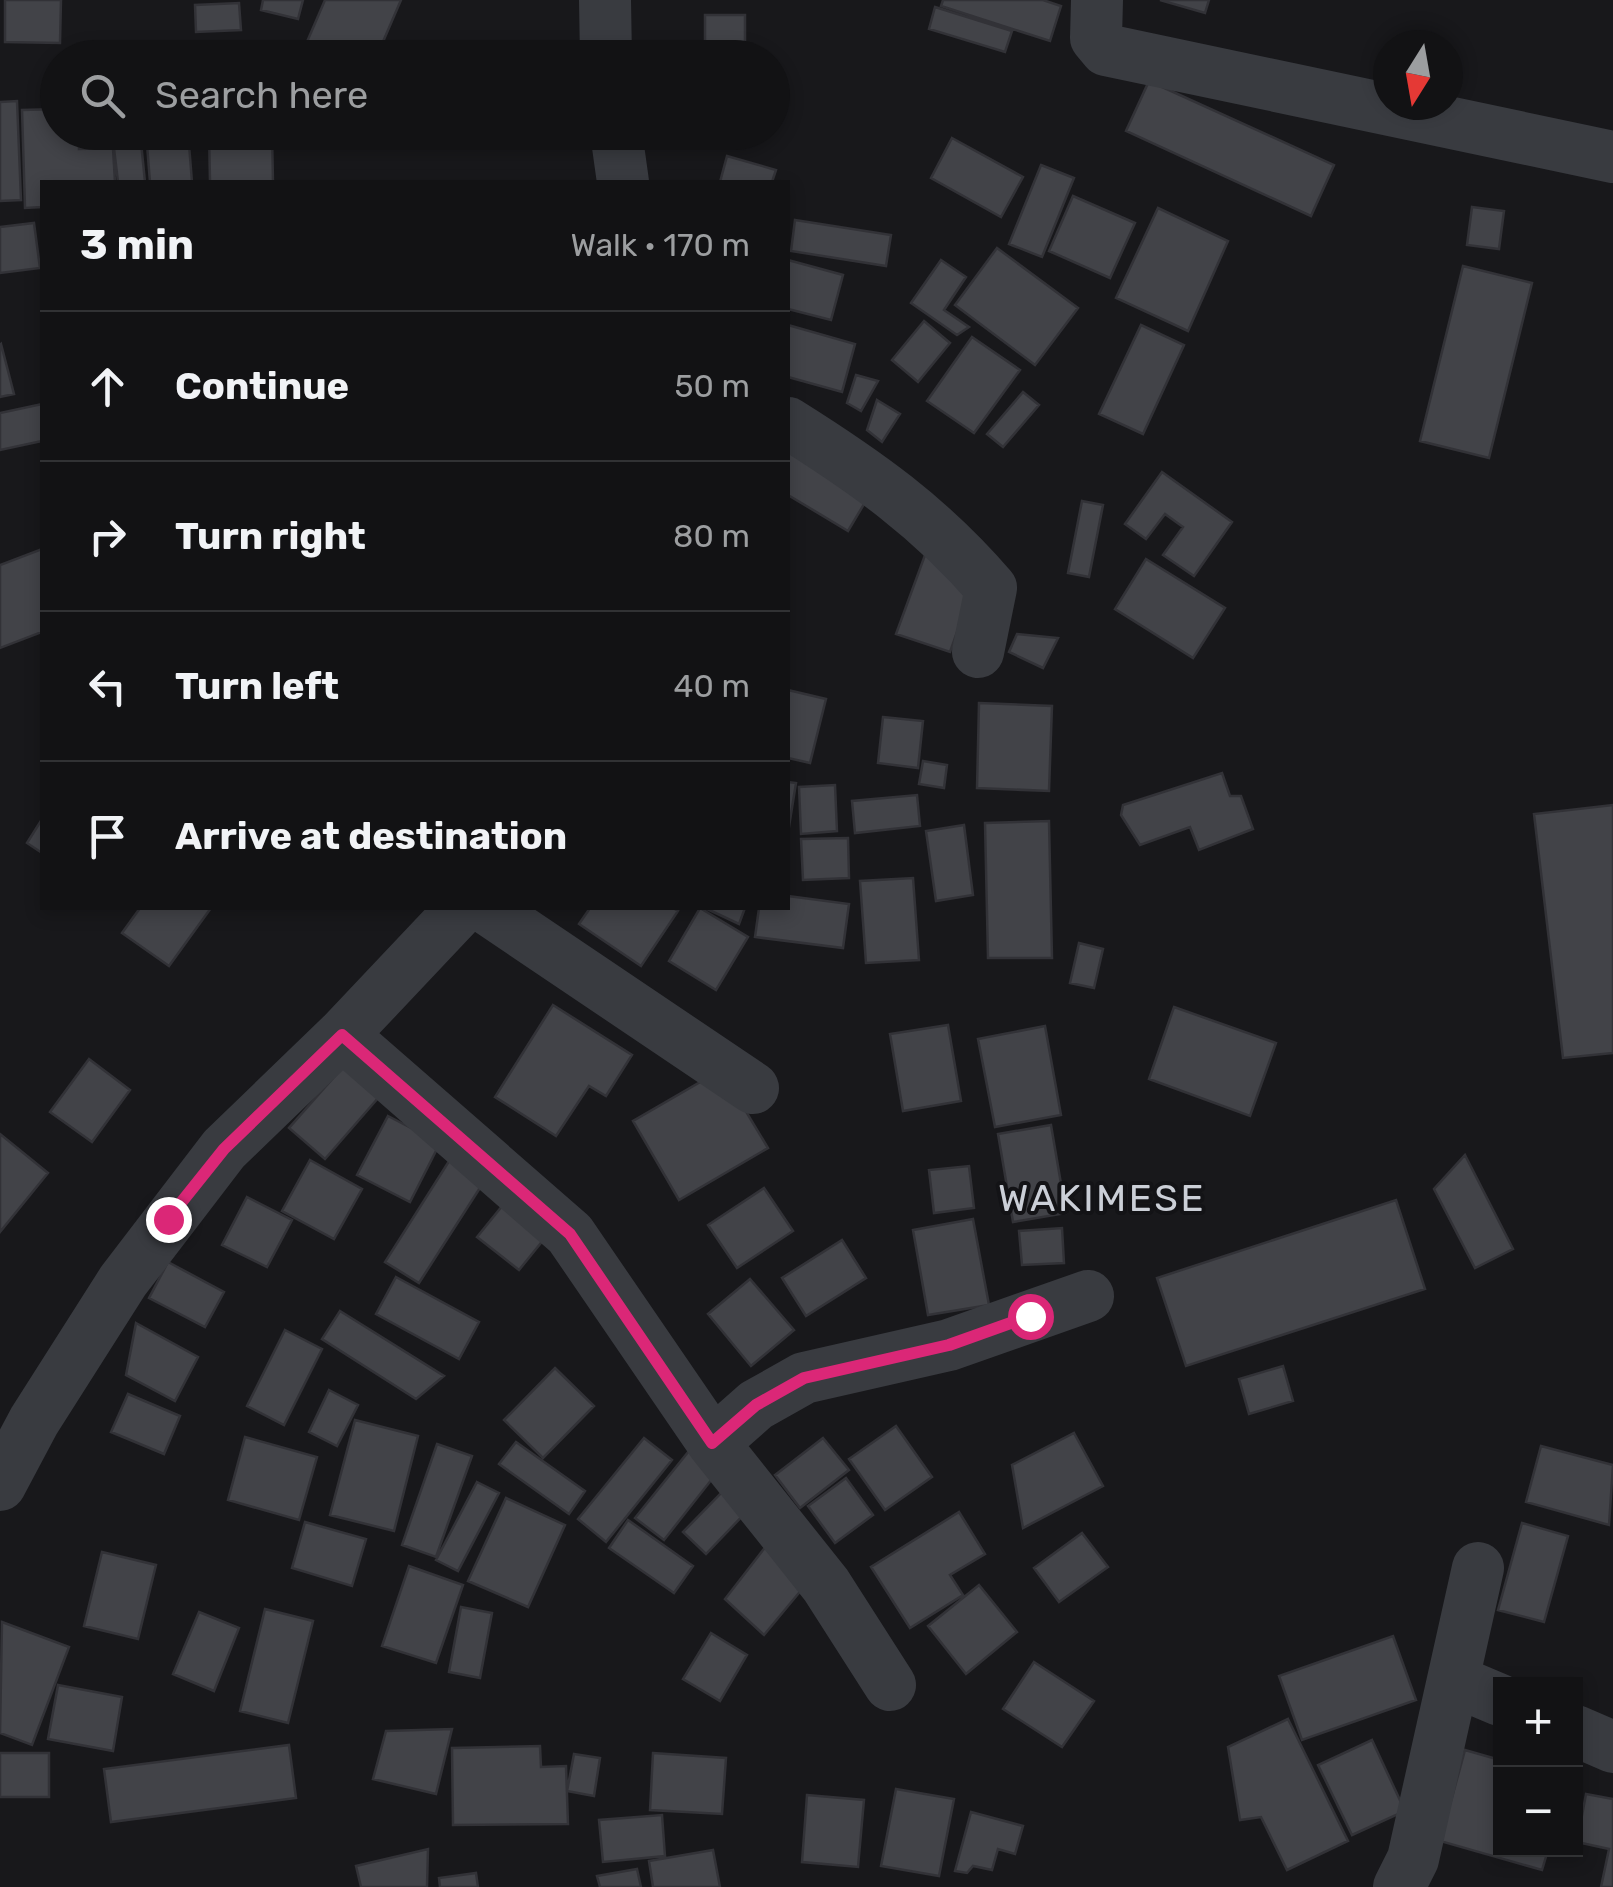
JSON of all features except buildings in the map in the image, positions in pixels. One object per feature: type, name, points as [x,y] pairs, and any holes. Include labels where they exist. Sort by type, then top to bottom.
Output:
[{"type":"street","points":[[605,0],[606,40]]},
{"type":"street","points":[[1097,0],[1096,38],[1106,50],[1613,157]]},
{"type":"street","points":[[618,150],[622,180]]},
{"type":"street","points":[[790,424],[882,482],[955,546],[991,588],[978,652]]},
{"type":"street","points":[[0,1485],[17,1407],[123,1280],[213,1163],[460,910]]},
{"type":"street","points":[[489,910],[753,1088]]},
{"type":"street","points":[[342,1035],[570,1234],[712,1443],[826,1584],[890,1685]]},
{"type":"street","points":[[712,1443],[756,1405],[804,1378],[949,1345],[1088,1296]]},
{"type":"street","points":[[1399,1887],[1478,1691],[1478,1568]]},
{"type":"street","points":[[1583,1734],[1613,1746]]},
{"type":"district","name":"WAKIMESE","points":[[1102,1198]]},
{"type":"route","points":[[168,1219],[224,1149],[342,1035],[570,1234],[712,1443],[756,1405],[804,1378],[875,1358],[949,1345],[1030,1316]]}]
